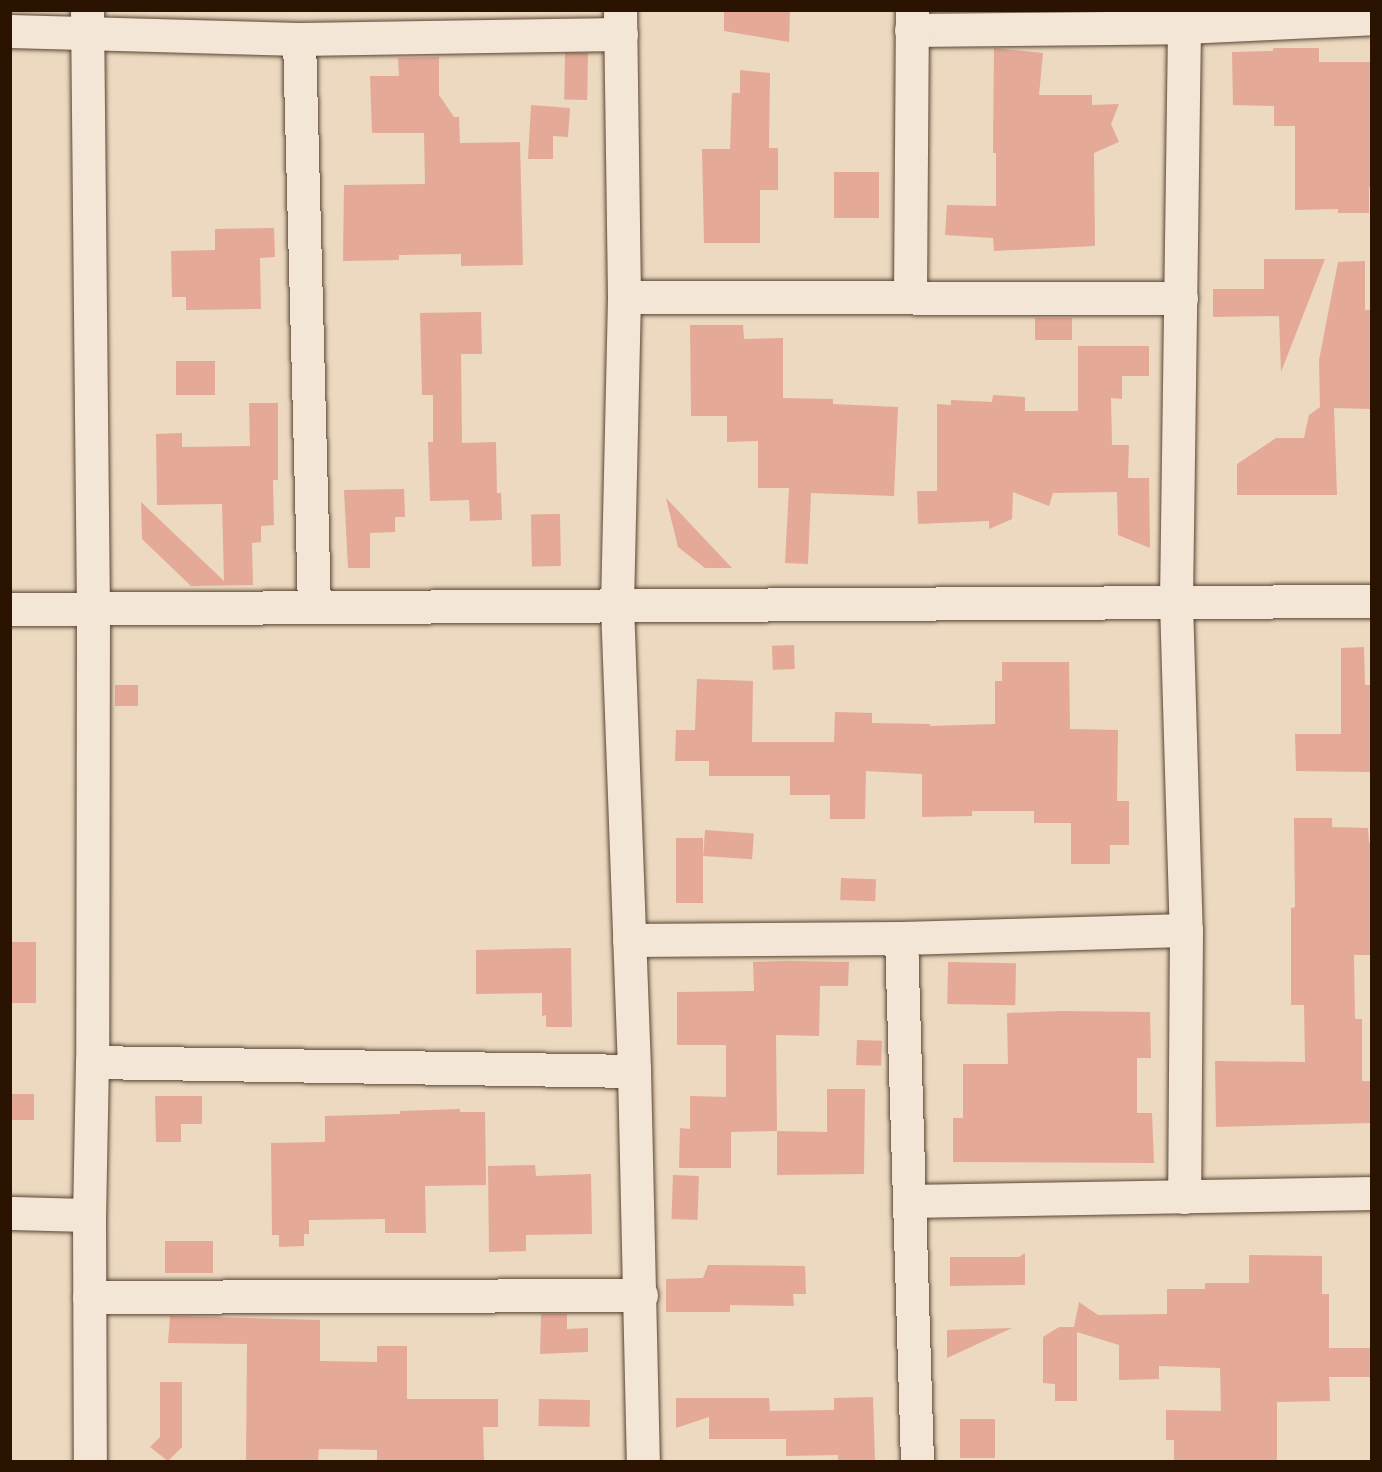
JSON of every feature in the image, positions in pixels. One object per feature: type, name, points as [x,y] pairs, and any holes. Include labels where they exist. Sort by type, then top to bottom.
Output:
[{"type":"street","points":[[910,295],[911,20],[1184,27],[1371,18]]},
{"type":"street","points":[[87,21],[93,608],[93,1062],[89,1215],[90,1461]]},
{"type":"street","points":[[10,31],[87,21],[299,39],[621,22],[624,297],[617,605],[634,1071],[643,1461]]},
{"type":"street","points":[[1184,27],[1176,602],[1186,930],[1184,1197]]},
{"type":"street","points":[[299,39],[314,607]]},
{"type":"street","points":[[624,297],[910,295],[1181,298]]},
{"type":"street","points":[[10,609],[1371,601]]},
{"type":"street","points":[[629,940],[901,938],[1186,930]]},
{"type":"street","points":[[901,938],[917,1461]]},
{"type":"street","points":[[93,1062],[634,1071]]},
{"type":"street","points":[[910,1201],[1371,1193]]},
{"type":"street","points":[[10,1213],[89,1215]]},
{"type":"street","points":[[89,1297],[640,1294]]},
{"type":"building","points":[[724,10],[790,10],[789,42],[724,31]]},
{"type":"building","points":[[994,48],[1043,53],[1039,95],[1092,95],[1092,105],[1119,104],[1111,124],[1119,142],[1094,153],[1095,246],[994,251],[993,238],[945,235],[947,205],[996,206],[996,153],[993,153]]},
{"type":"building","points":[[1273,48],[1319,48],[1319,62],[1371,62],[1369,213],[1338,213],[1338,209],[1295,210],[1295,126],[1274,126],[1274,106],[1233,105],[1232,52],[1273,51]]},
{"type":"building","points":[[565,53],[588,53],[587,100],[564,100]]},
{"type":"building","points":[[439,57],[439,95],[454,117],[459,117],[460,143],[520,142],[523,265],[461,266],[461,254],[399,255],[399,260],[343,261],[344,185],[425,184],[424,133],[372,133],[370,76],[399,76],[398,58]]},
{"type":"building","points":[[740,70],[770,73],[769,148],[778,148],[778,190],[760,190],[760,243],[704,243],[702,149],[730,149],[732,93],[740,93]]},
{"type":"building","points":[[531,105],[570,108],[568,137],[553,136],[553,159],[528,159]]},
{"type":"building","points":[[834,172],[879,172],[879,218],[834,218]]},
{"type":"building","points":[[274,228],[275,257],[260,258],[261,309],[186,310],[186,297],[172,297],[171,251],[215,250],[215,229]]},
{"type":"building","points":[[1264,259],[1325,259],[1281,372],[1279,316],[1213,317],[1213,289],[1264,289]]},
{"type":"building","points":[[1365,261],[1365,310],[1371,310],[1370,409],[1334,408],[1337,495],[1237,495],[1237,464],[1276,438],[1304,438],[1309,415],[1320,407],[1319,360],[1338,262]]},
{"type":"building","points":[[481,312],[482,354],[461,354],[462,443],[496,442],[497,493],[501,493],[502,520],[470,521],[469,500],[430,501],[428,442],[433,442],[433,395],[422,395],[420,313]]},
{"type":"building","points":[[1035,318],[1072,318],[1072,340],[1035,340]]},
{"type":"building","points":[[690,325],[743,325],[744,339],[783,338],[783,398],[833,399],[833,404],[898,407],[894,496],[811,493],[808,564],[785,563],[789,488],[758,488],[758,441],[727,442],[727,416],[691,416]]},
{"type":"building","points":[[1078,346],[1149,346],[1149,376],[1122,376],[1122,399],[1111,398],[1112,445],[1129,445],[1128,478],[1149,478],[1150,548],[1118,535],[1117,492],[1053,493],[1049,506],[1013,492],[1012,519],[989,529],[989,521],[918,524],[917,491],[937,491],[937,404],[951,405],[951,400],[992,402],[993,395],[1025,397],[1025,411],[1078,411]]},
{"type":"building","points":[[176,361],[215,361],[215,395],[176,395]]},
{"type":"building","points":[[249,403],[278,403],[278,480],[273,480],[274,525],[261,526],[261,542],[252,543],[253,585],[191,586],[142,539],[141,502],[224,581],[222,504],[157,505],[156,434],[182,433],[182,447],[250,446]]},
{"type":"building","points":[[404,489],[405,517],[395,517],[395,532],[370,533],[370,568],[348,568],[344,490]]},
{"type":"building","points":[[666,498],[732,568],[705,568],[678,547]]},
{"type":"building","points":[[560,514],[561,566],[532,566],[531,515]]},
{"type":"building","points":[[794,645],[795,669],[773,670],[772,646]]},
{"type":"building","points":[[1364,647],[1365,685],[1371,685],[1371,772],[1296,771],[1295,734],[1341,734],[1341,648]]},
{"type":"building","points":[[1002,662],[1069,662],[1070,729],[1118,730],[1117,801],[1129,801],[1129,845],[1110,845],[1110,864],[1071,864],[1071,823],[1034,823],[1034,811],[972,811],[972,816],[922,817],[922,774],[866,771],[865,819],[830,819],[830,795],[790,795],[790,776],[709,776],[709,761],[675,761],[676,730],[695,730],[697,679],[753,681],[752,742],[834,742],[835,712],[872,713],[872,723],[930,724],[930,726],[995,724],[995,681],[1002,681]]},
{"type":"building","points":[[115,685],[138,685],[138,706],[115,706]]},
{"type":"building","points":[[1294,818],[1332,818],[1332,827],[1368,828],[1369,843],[1371,843],[1371,955],[1354,955],[1355,1019],[1362,1019],[1362,1081],[1371,1081],[1371,1123],[1216,1127],[1215,1061],[1305,1062],[1304,1005],[1291,1005],[1291,908],[1295,907]]},
{"type":"building","points":[[705,830],[754,833],[752,859],[703,856]]},
{"type":"building","points":[[676,838],[703,838],[703,903],[676,903]]},
{"type":"building","points":[[841,878],[876,879],[875,901],[840,900]]},
{"type":"building","points":[[12,942],[36,942],[36,1003],[12,1003]]},
{"type":"building","points":[[571,948],[572,1027],[546,1027],[546,1015],[542,1016],[542,993],[476,994],[476,950]]},
{"type":"building","points":[[753,962],[849,962],[848,986],[820,986],[819,1036],[776,1035],[777,1131],[731,1132],[731,1168],[679,1168],[680,1128],[690,1129],[690,1096],[726,1097],[726,1045],[677,1045],[677,992],[754,991]]},
{"type":"building","points":[[948,962],[1016,963],[1015,1005],[947,1004]]},
{"type":"building","points":[[1150,1012],[1151,1058],[1137,1058],[1137,1113],[1152,1113],[1154,1163],[953,1162],[953,1118],[963,1118],[963,1064],[1008,1064],[1007,1013]]},
{"type":"building","points":[[857,1040],[882,1041],[881,1066],[856,1065]]},
{"type":"building","points":[[827,1089],[865,1089],[864,1174],[777,1175],[777,1131],[827,1132]]},
{"type":"building","points":[[10,1094],[34,1094],[34,1120],[10,1120]]},
{"type":"building","points":[[155,1096],[202,1096],[202,1124],[181,1124],[181,1142],[156,1142]]},
{"type":"building","points":[[460,1109],[460,1112],[485,1112],[486,1185],[425,1186],[426,1233],[385,1233],[385,1219],[309,1220],[309,1234],[304,1234],[304,1246],[279,1247],[279,1235],[272,1235],[271,1143],[325,1142],[325,1116],[400,1114],[400,1111]]},
{"type":"building","points":[[535,1165],[536,1176],[591,1174],[592,1234],[526,1235],[526,1251],[489,1252],[488,1166]]},
{"type":"building","points":[[673,1175],[699,1176],[697,1220],[671,1219]]},
{"type":"building","points":[[165,1241],[213,1241],[213,1273],[165,1273]]},
{"type":"building","points":[[1025,1253],[1025,1285],[950,1286],[950,1257],[1019,1257]]},
{"type":"building","points":[[1249,1255],[1322,1256],[1322,1294],[1329,1294],[1329,1348],[1371,1348],[1371,1377],[1329,1377],[1330,1401],[1277,1402],[1277,1461],[1174,1461],[1174,1440],[1166,1440],[1166,1410],[1221,1411],[1220,1368],[1159,1366],[1159,1379],[1119,1380],[1119,1345],[1077,1332],[1077,1401],[1055,1401],[1055,1384],[1043,1383],[1043,1337],[1059,1327],[1074,1327],[1079,1302],[1098,1315],[1167,1314],[1167,1289],[1205,1289],[1205,1283],[1249,1283]]},
{"type":"building","points":[[708,1265],[805,1266],[806,1294],[793,1294],[794,1306],[730,1305],[730,1312],[666,1312],[666,1279],[703,1278]]},
{"type":"building","points":[[541,1314],[567,1314],[567,1329],[588,1328],[588,1352],[540,1354]]},
{"type":"building","points":[[170,1316],[320,1320],[320,1361],[377,1362],[377,1346],[407,1346],[407,1399],[498,1399],[498,1427],[483,1427],[484,1461],[377,1461],[377,1450],[319,1449],[318,1461],[246,1461],[247,1344],[168,1343]]},
{"type":"building","points":[[1012,1328],[947,1358],[947,1330]]},
{"type":"building","points":[[160,1382],[182,1382],[182,1447],[168,1461],[150,1447],[160,1437]]},
{"type":"building","points":[[873,1397],[875,1461],[838,1461],[838,1455],[786,1456],[786,1439],[709,1439],[709,1417],[676,1428],[676,1398],[769,1398],[770,1411],[834,1410],[834,1398]]},
{"type":"building","points":[[539,1399],[590,1400],[590,1427],[539,1426]]},
{"type":"building","points":[[960,1419],[995,1419],[995,1458],[960,1458]]}]
